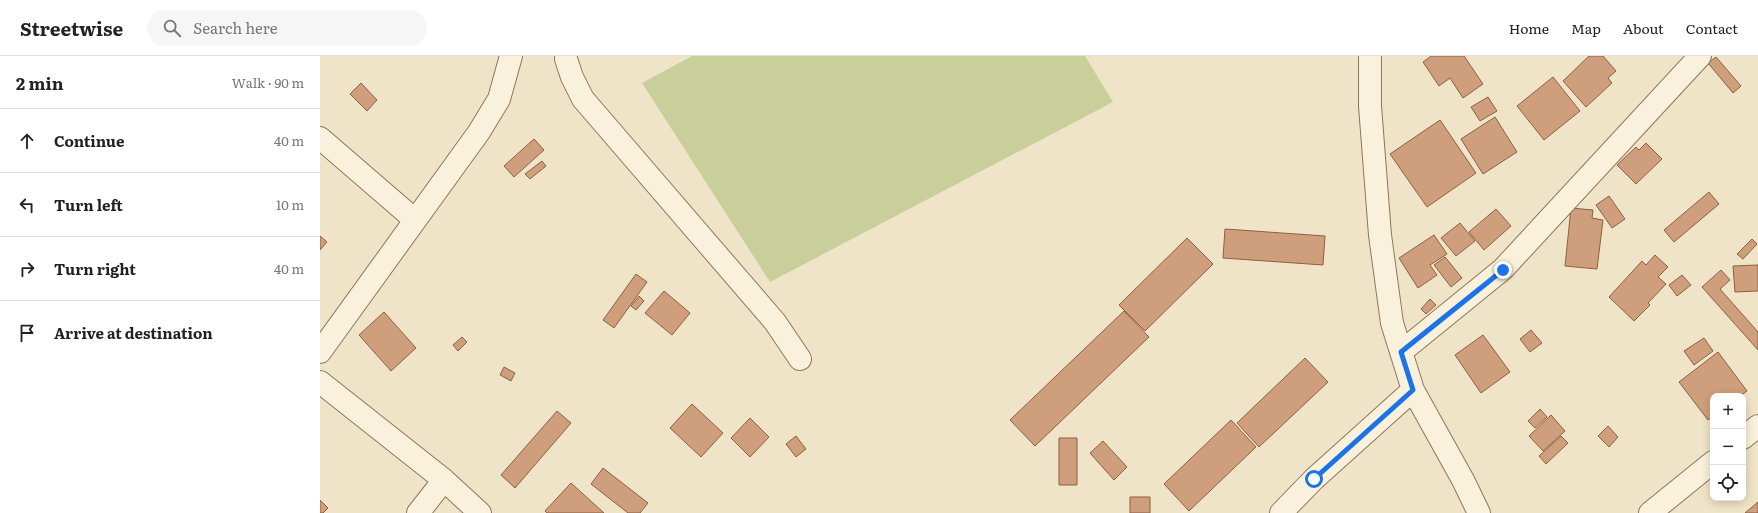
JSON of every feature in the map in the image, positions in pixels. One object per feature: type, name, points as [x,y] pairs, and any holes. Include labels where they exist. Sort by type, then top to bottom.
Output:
[{"type":"street","points":[[320,352],[479,132],[499,99],[511,56]]},
{"type":"street","points":[[1370,56],[1370,106],[1380,235],[1392,323],[1413,390],[1463,480],[1479,513]]},
{"type":"street","points":[[1401,352],[1503,270],[1700,56]]},
{"type":"street","points":[[565,57],[572,77],[583,99],[776,322],[800,359]]},
{"type":"street","points":[[320,138],[415,220]]},
{"type":"street","points":[[320,382],[444,480],[480,513]]},
{"type":"street","points":[[1280,513],[1314,479],[1413,390]]},
{"type":"street","points":[[1746,436],[1758,426]]},
{"type":"street","points":[[1650,513],[1710,464]]},
{"type":"street","points":[[418,513],[444,480]]},
{"type":"green space","points":[[692,56],[1085,56],[1113,102],[770,282],[642,83]]},
{"type":"building","points":[[1431,56],[1464,56],[1483,84],[1463,98],[1450,78],[1439,86],[1423,62]]},
{"type":"building","points":[[1589,56],[1603,56],[1616,71],[1608,78],[1612,83],[1586,107],[1563,81]]},
{"type":"building","points":[[1716,57],[1741,86],[1733,93],[1708,63]]},
{"type":"building","points":[[1553,77],[1580,111],[1544,140],[1517,106]]},
{"type":"building","points":[[361,83],[377,100],[367,111],[350,94]]},
{"type":"building","points":[[1488,97],[1497,111],[1480,121],[1471,107]]},
{"type":"building","points":[[1495,117],[1517,152],[1483,174],[1461,139]]},
{"type":"building","points":[[1440,120],[1476,173],[1427,207],[1390,154]]},
{"type":"building","points":[[534,139],[544,150],[514,177],[504,166]]},
{"type":"building","points":[[1646,143],[1662,159],[1636,184],[1617,165],[1636,147],[1639,150]]},
{"type":"building","points":[[542,161],[546,166],[530,179],[525,174]]},
{"type":"building","points":[[1709,192],[1719,204],[1674,242],[1664,230]]},
{"type":"building","points":[[1609,196],[1625,219],[1612,228],[1596,205]]},
{"type":"building","points":[[1571,208],[1593,210],[1592,218],[1603,220],[1597,269],[1565,266]]},
{"type":"building","points":[[1496,209],[1511,226],[1484,250],[1469,232]]},
{"type":"building","points":[[1460,223],[1475,241],[1456,256],[1441,238]]},
{"type":"building","points":[[1225,229],[1325,236],[1323,265],[1223,258]]},
{"type":"building","points":[[1434,235],[1447,254],[1430,265],[1437,275],[1418,288],[1399,258]]},
{"type":"building","points":[[320,236],[327,242],[320,250]]},
{"type":"building","points":[[1187,238],[1213,264],[1145,331],[1119,305]]},
{"type":"building","points":[[1752,239],[1757,244],[1743,259],[1737,254]]},
{"type":"building","points":[[1655,255],[1668,267],[1658,277],[1666,284],[1648,303],[1650,305],[1634,321],[1609,297],[1642,261],[1646,265]]},
{"type":"building","points":[[1445,257],[1462,278],[1451,287],[1434,265]]},
{"type":"building","points":[[1758,265],[1758,291],[1735,292],[1733,266]]},
{"type":"building","points":[[1721,270],[1730,280],[1720,289],[1758,332],[1758,350],[1702,287]]},
{"type":"building","points":[[636,274],[647,282],[614,328],[603,320]]},
{"type":"building","points":[[1682,275],[1691,285],[1677,296],[1669,285]]},
{"type":"building","points":[[664,291],[690,313],[672,335],[645,313]]},
{"type":"building","points":[[639,296],[644,301],[636,310],[631,306]]},
{"type":"building","points":[[1430,299],[1436,305],[1426,314],[1421,309]]},
{"type":"building","points":[[1124,311],[1149,337],[1035,446],[1010,420]]},
{"type":"building","points":[[384,312],[416,348],[391,371],[359,335]]},
{"type":"building","points":[[1531,330],[1542,343],[1530,352],[1520,339]]},
{"type":"building","points":[[1483,335],[1510,372],[1481,393],[1455,355]]},
{"type":"building","points":[[462,337],[467,342],[458,351],[453,345]]},
{"type":"building","points":[[1704,338],[1713,351],[1694,365],[1684,351]]},
{"type":"building","points":[[1718,352],[1747,391],[1744,393],[1710,393],[1710,418],[1708,420],[1679,382]]},
{"type":"building","points":[[1305,358],[1328,382],[1259,447],[1237,423]]},
{"type":"building","points":[[504,367],[515,373],[511,381],[500,375]]},
{"type":"building","points":[[692,404],[723,433],[701,457],[670,428]]},
{"type":"building","points":[[1540,409],[1547,417],[1535,428],[1528,421]]},
{"type":"building","points":[[557,411],[571,423],[515,488],[501,475]]},
{"type":"building","points":[[1551,415],[1565,431],[1543,451],[1529,436]]},
{"type":"building","points":[[750,418],[769,437],[750,457],[731,438]]},
{"type":"building","points":[[1231,420],[1256,447],[1189,511],[1164,484]]},
{"type":"building","points":[[1608,426],[1618,437],[1609,447],[1598,436]]},
{"type":"building","points":[[796,436],[806,449],[796,457],[786,444]]},
{"type":"building","points":[[1561,436],[1568,443],[1546,464],[1539,456]]},
{"type":"building","points":[[1059,438],[1077,438],[1077,485],[1059,485]]},
{"type":"building","points":[[1103,441],[1127,467],[1114,480],[1090,453]]},
{"type":"building","points":[[603,468],[648,503],[640,513],[628,513],[591,484]]},
{"type":"building","points":[[571,483],[604,513],[547,513],[545,511]]},
{"type":"building","points":[[1130,497],[1150,497],[1150,513],[1130,513]]},
{"type":"building","points":[[320,500],[328,508],[323,513],[320,513]]},
{"type":"building","points":[[1758,502],[1758,513],[1745,513]]},
{"type":"route","points":[[1314,479],[1413,390],[1401,352],[1503,270]]}]
